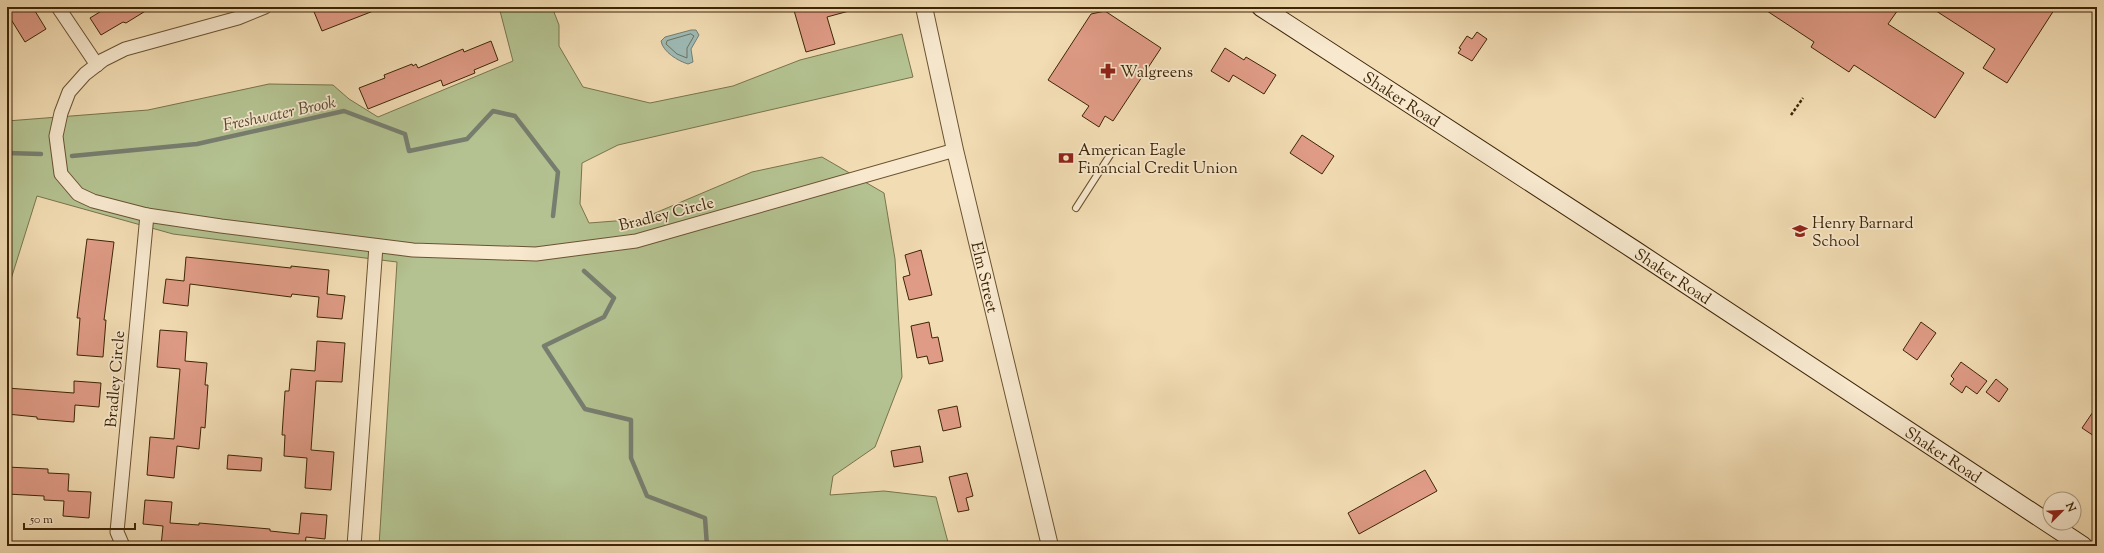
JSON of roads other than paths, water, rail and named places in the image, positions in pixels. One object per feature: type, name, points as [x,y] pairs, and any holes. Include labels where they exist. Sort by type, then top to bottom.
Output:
[{"type":"main road","name":"Shaker Road","points":[[1262,7],[1636,251],[2083,546]]},
{"type":"street","points":[[58,7],[97,65]]},
{"type":"street","name":"Bradley Circle","points":[[265,7],[238,18],[125,49],[97,65],[85,74],[69,92],[56,136],[61,174],[78,194],[93,201],[147,215],[376,246],[413,250],[536,254],[636,241],[955,150]]},
{"type":"street","name":"Elm Street","points":[[924,7],[955,150],[1050,546]]},
{"type":"street","name":"Bradley Circle","points":[[123,546],[117,532],[147,215]]},
{"type":"street","points":[[354,546],[376,246]]},
{"type":"lane","points":[[1076,208],[1112,152]]},
{"type":"water","points":[[696,30],[699,35],[691,49],[693,62],[688,64],[672,56],[662,45],[661,41],[665,37]]},
{"type":"waterway","name":"Freshwater Brook","points":[[72,156],[197,144],[344,111],[405,134],[409,151],[467,139],[493,111],[515,116],[558,172],[553,216]]},
{"type":"waterway","name":"Freshwater Brook","points":[[7,153],[41,154]]},
{"type":"waterway","name":"Freshwater Brook","points":[[584,271],[614,298],[604,317],[544,346],[585,409],[631,420],[631,458],[647,496],[705,518],[707,546]]},
{"type":"place","name":"Walgreens","points":[[1108,71]]},
{"type":"place","name":"American Eagle Financial Credit Union","points":[[1066,158]]},
{"type":"place","name":"Henry Barnard School","points":[[1800,231]]}]
